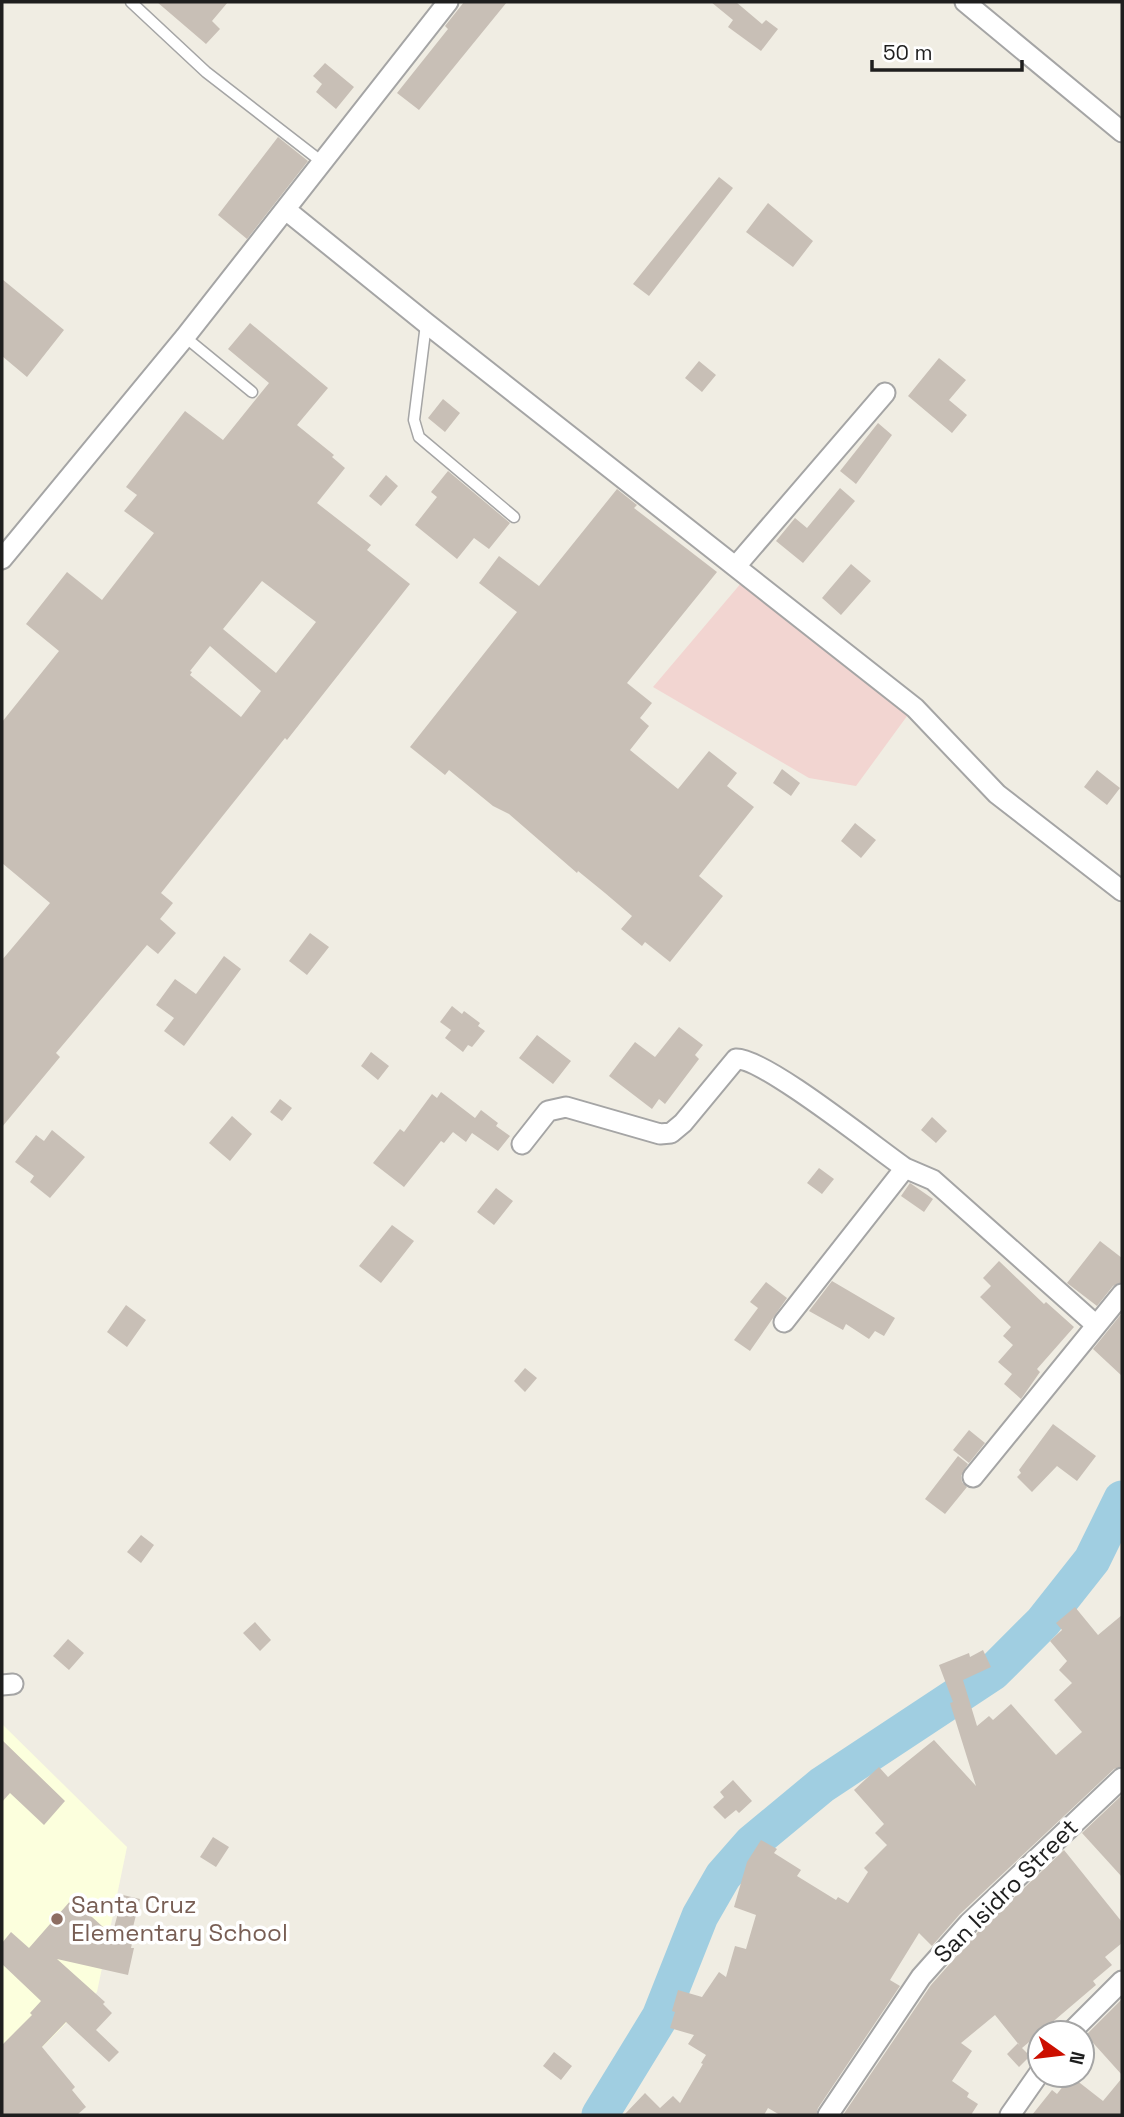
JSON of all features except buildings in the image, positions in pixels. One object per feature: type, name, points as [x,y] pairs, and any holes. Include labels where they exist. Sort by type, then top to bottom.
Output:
[{"type":"street","points":[[2,559],[185,337],[448,2]]},
{"type":"street","points":[[965,2],[1122,132]]},
{"type":"street","points":[[286,210],[915,708],[997,794],[1122,891]]},
{"type":"street","points":[[736,566],[885,393]]},
{"type":"street","points":[[522,1144],[548,1111],[566,1107],[660,1134],[671,1133],[736,1059],[744,1058],[760,1065],[806,1096],[905,1168],[933,1180],[1096,1325]]},
{"type":"street","points":[[784,1322],[905,1168]]},
{"type":"street","points":[[973,1477],[1122,1294]]},
{"type":"street","name":"San Isidro Street","points":[[828,2115],[921,1977],[953,1940],[1122,1778]]},
{"type":"street","points":[[1084,2019],[1122,1981]]},
{"type":"street","points":[[1010,2115],[1028,2089]]},
{"type":"lane","points":[[131,2],[206,72],[323,163]]},
{"type":"lane","points":[[426,323],[414,420],[419,437],[514,517]]},
{"type":"lane","points":[[185,337],[252,392]]},
{"type":"shaded area","points":[[742,582],[910,712],[856,786],[809,778],[653,687]]},
{"type":"shaded area","name":"Santa Cruz Elementary School","points":[[2,1724],[127,1847],[97,1992],[2,2088]]},
{"type":"waterway","points":[[600,2115],[660,2017],[700,1916],[723,1876],[752,1843],[822,1785],[993,1672],[1043,1622],[1092,1560],[1122,1499]]},
{"type":"place","name":"Santa Cruz Elementary School","points":[[57,1919]]}]
